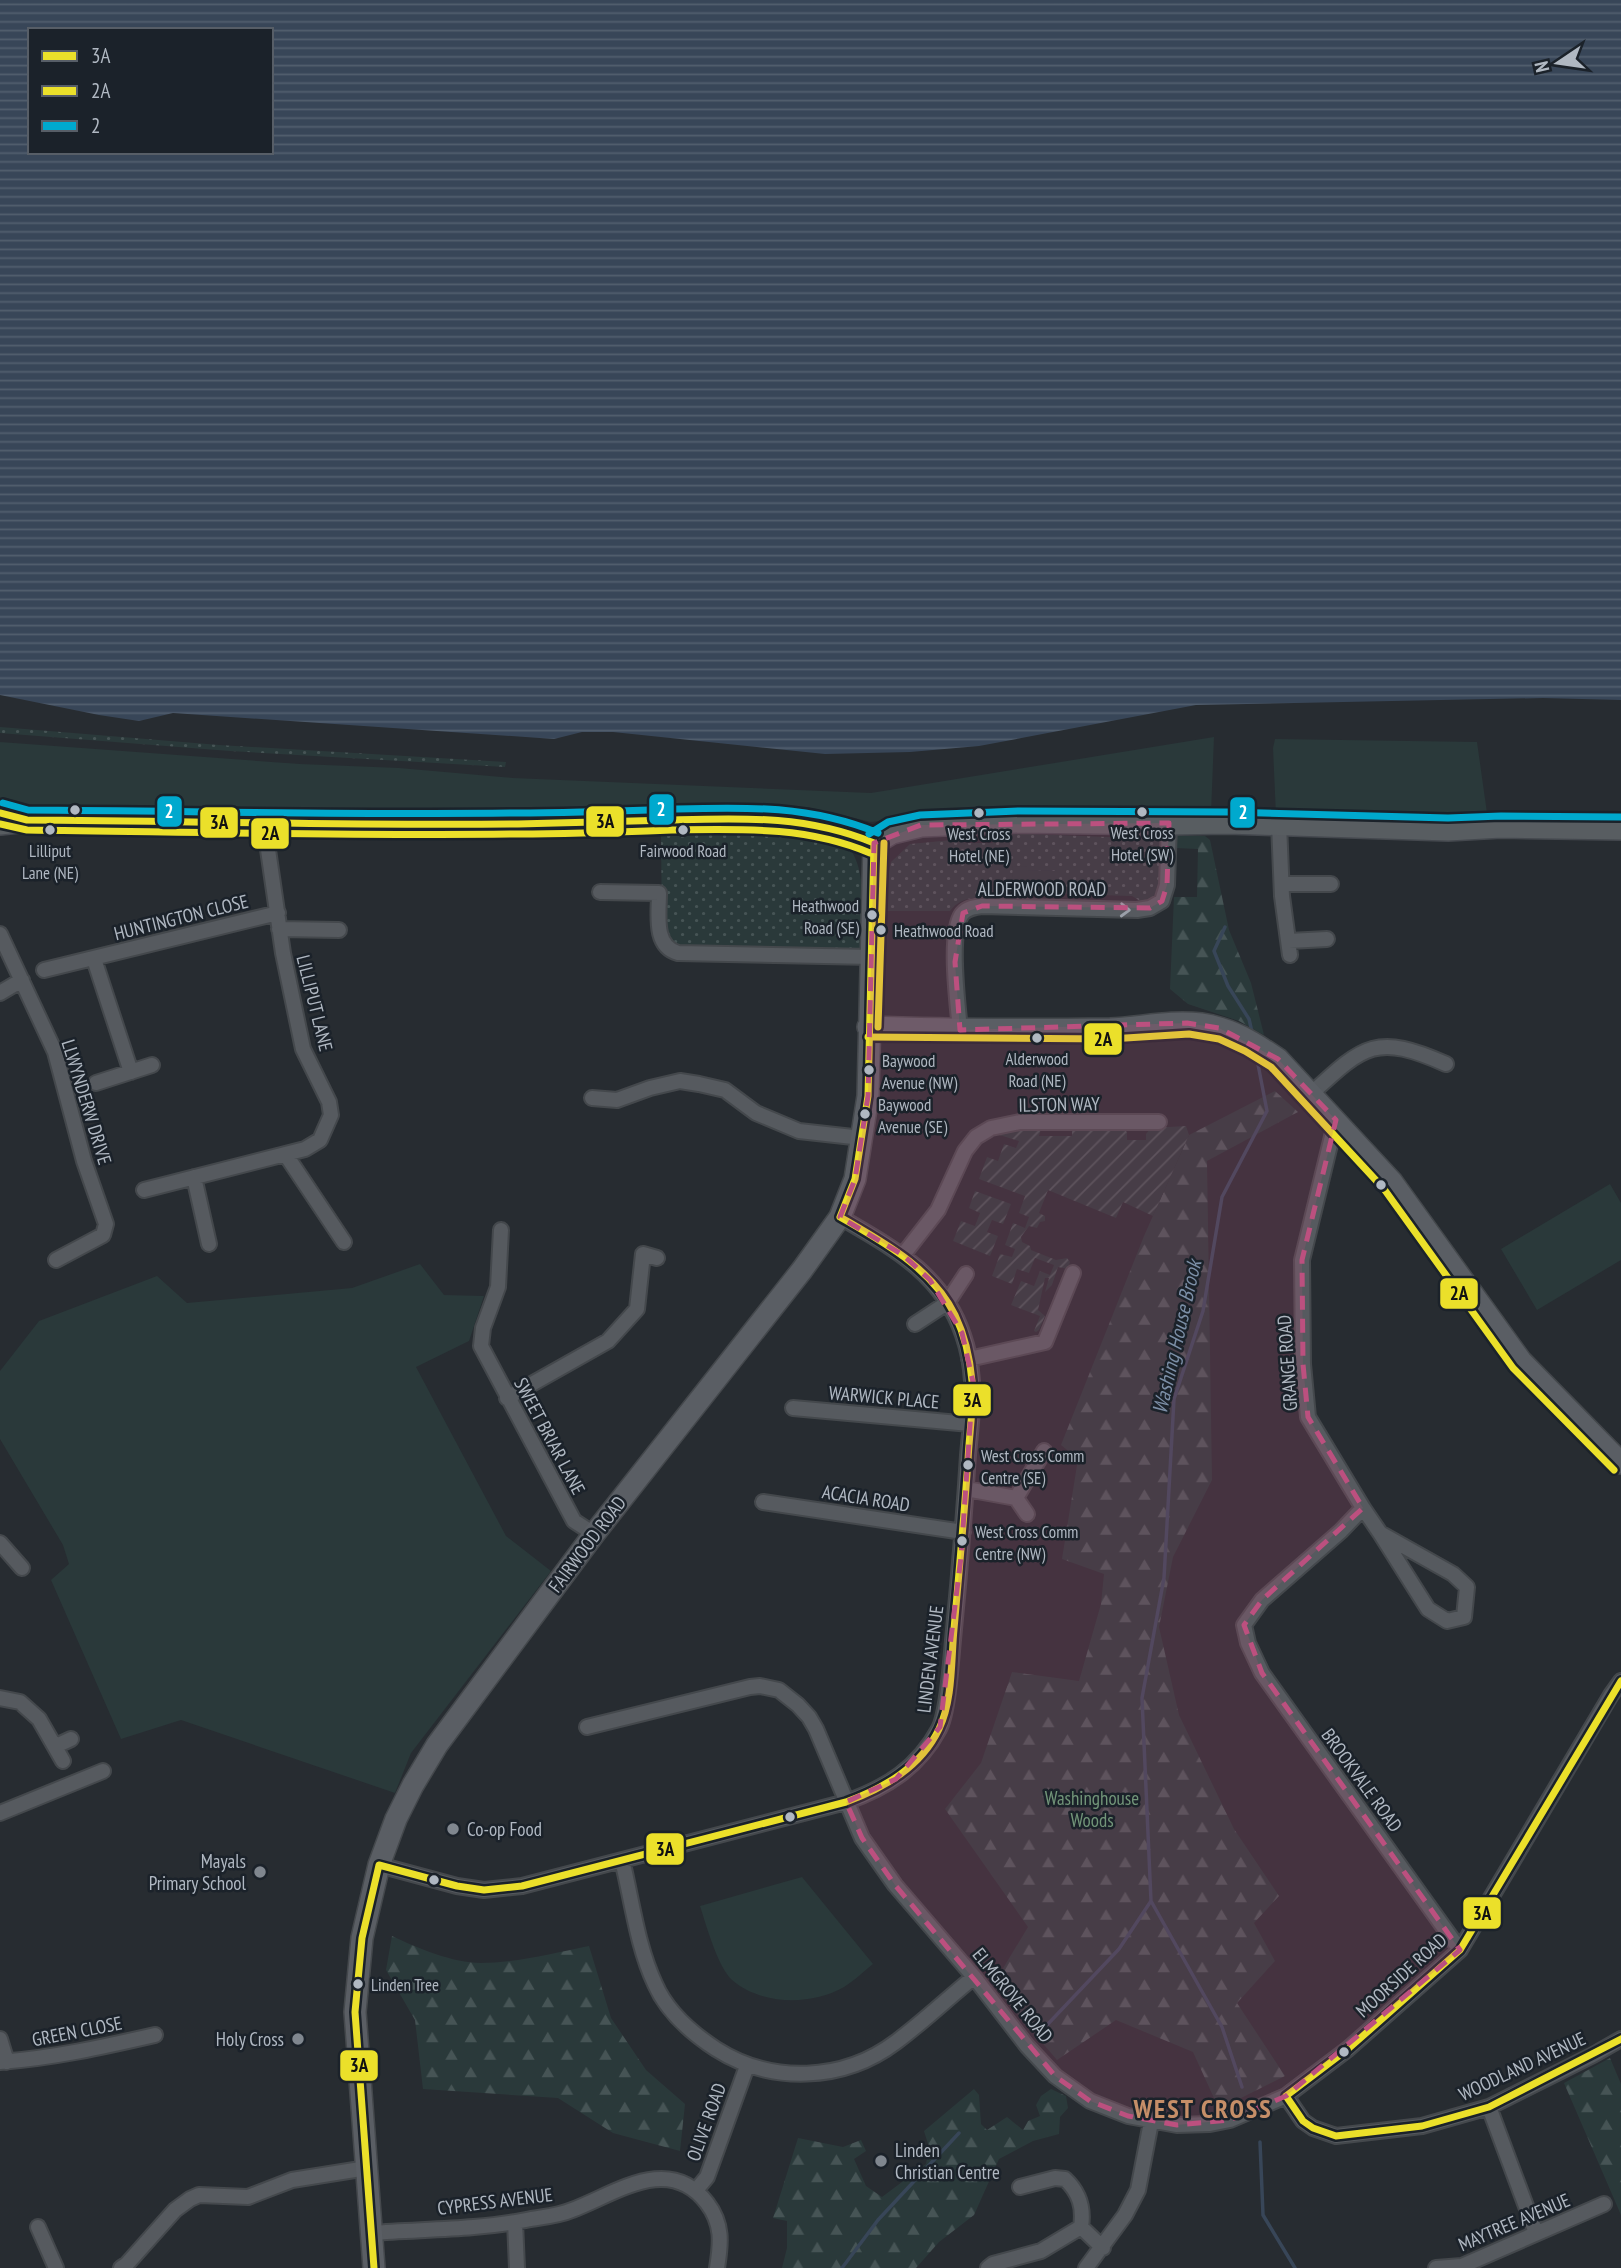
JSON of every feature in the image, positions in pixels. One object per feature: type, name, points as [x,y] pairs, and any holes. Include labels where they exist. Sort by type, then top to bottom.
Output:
[{"type":"main road","points":[[0,813],[27,820]]},
{"type":"main road","points":[[0,823],[27,820],[498,824],[761,817],[807,822],[856,834],[874,843],[892,832],[921,825],[1019,821],[1227,822],[1448,829],[1500,826],[1621,828]]},
{"type":"street","name":"LILLIPUT LANE","points":[[144,1190],[305,1149],[320,1140],[331,1115],[329,1102],[303,1049],[279,929],[264,822]]},
{"type":"street","name":"ALDERWOOD ROAD","points":[[960,1030],[955,962],[957,923],[968,908],[1150,908],[1162,901],[1167,885],[1169,823]]},
{"type":"street","points":[[1279,824],[1282,884],[1290,948],[1327,939]]},
{"type":"street","name":"FAIRWOOD ROAD","points":[[374,2268],[355,2012],[362,1938],[379,1865],[396,1819],[437,1745],[594,1534],[802,1270],[839,1217],[855,1179],[868,1096],[874,843]]},
{"type":"street","points":[[1282,884],[1331,884]]},
{"type":"street","points":[[600,892],[658,888],[661,939],[667,948],[678,953],[872,957]]},
{"type":"street","name":"HUNTINGTON CLOSE","points":[[44,970],[278,913]]},
{"type":"street","points":[[279,929],[339,930]]},
{"type":"street","name":"LLWYNDERW DRIVE","points":[[0,934],[55,1052],[84,1161],[106,1224],[103,1235],[56,1261]]},
{"type":"street","name":"HUNTINGTON CLOSE","points":[[94,959],[131,1072]]},
{"type":"street","points":[[0,993],[22,980]]},
{"type":"street","points":[[868,1027],[960,1030],[1123,1028],[1196,1023],[1235,1032],[1273,1056],[1392,1182],[1521,1361],[1621,1463]]},
{"type":"street","points":[[1311,1094],[1345,1063],[1361,1052],[1375,1047],[1389,1045],[1406,1048],[1446,1063]]},
{"type":"street","points":[[96,1083],[152,1065]]},
{"type":"street","points":[[592,1098],[617,1100],[680,1081],[725,1090],[756,1113],[799,1131],[862,1138]]},
{"type":"street","name":"GRANGE ROAD","points":[[1336,1120],[1301,1260],[1303,1364],[1308,1417],[1363,1508],[1428,1609],[1447,1622],[1464,1616],[1467,1587],[1453,1574],[1380,1533]]},
{"type":"street","name":"ILSTON WAY","points":[[903,1255],[938,1210],[965,1151],[976,1137],[991,1128],[1020,1122],[1159,1122]]},
{"type":"street","points":[[286,1155],[344,1242]]},
{"type":"street","points":[[194,1177],[209,1244]]},
{"type":"street","name":"LINDEN AVENUE","points":[[379,1865],[457,1886],[484,1890],[522,1886],[846,1802],[875,1792],[896,1779],[916,1761],[940,1727],[949,1681],[973,1382],[962,1333],[947,1303],[930,1280],[903,1255],[839,1217]]},
{"type":"street","name":"SWEET BRIAR LANE","points":[[501,1230],[498,1287],[483,1328],[481,1346],[573,1521],[594,1534]]},
{"type":"street","points":[[507,1398],[608,1341],[638,1309],[643,1254],[657,1258]]},
{"type":"street","points":[[969,1359],[1045,1342],[1073,1272]]},
{"type":"street","points":[[915,1324],[947,1303],[966,1274]]},
{"type":"street","name":"WARWICK PLACE","points":[[793,1408],[970,1424]]},
{"type":"street","points":[[1016,1497],[1044,1451]]},
{"type":"street","points":[[966,1489],[1016,1497],[1027,1514]]},
{"type":"street","name":"ACACIA ROAD","points":[[763,1502],[963,1532]]},
{"type":"street","name":"BROOKVALE ROAD","points":[[1363,1508],[1341,1531],[1262,1600],[1244,1625],[1248,1643],[1262,1673],[1460,1950]]},
{"type":"street","points":[[0,1543],[5,1560],[22,1569]]},
{"type":"street","name":"MOORSIDE ROAD","points":[[1210,2124],[1246,2115],[1286,2096],[1348,2049],[1460,1950],[1621,1681]]},
{"type":"street","name":"ELMGROVE ROAD","points":[[587,1727],[750,1687],[769,1687],[786,1695],[809,1717],[862,1838],[895,1885],[974,1977],[1027,2046],[1055,2076],[1090,2101],[1128,2116],[1177,2125],[1210,2124]]},
{"type":"street","points":[[0,1698],[20,1702],[39,1719],[63,1761]]},
{"type":"street","points":[[56,1746],[71,1740]]},
{"type":"street","points":[[0,1813],[103,1772]]},
{"type":"street","points":[[622,1860],[646,1959],[654,1983],[666,2004],[693,2034],[747,2066],[793,2075],[826,2072],[853,2065],[895,2043],[974,1977]]},
{"type":"street","name":"GREEN CLOSE","points":[[0,2039],[3,2062],[84,2051],[155,2035]]},
{"type":"street","name":"WOODLAND AVENUE","points":[[1286,2096],[1303,2121],[1313,2128],[1336,2136],[1422,2126],[1489,2107],[1621,2039]]},
{"type":"street","name":"OLIVE ROAD","points":[[697,2189],[707,2177],[747,2066]]},
{"type":"street","points":[[1489,2107],[1536,2233]]},
{"type":"street","points":[[1086,2268],[1125,2215],[1138,2190],[1151,2122]]},
{"type":"street","points":[[121,2268],[175,2210],[199,2195],[248,2197],[292,2180],[367,2168]]},
{"type":"street","points":[[1020,2187],[1055,2178],[1065,2179],[1078,2194],[1083,2212],[1081,2227]]},
{"type":"street","name":"CYPRESS AVENUE","points":[[372,2233],[515,2222],[569,2212],[621,2187],[658,2179],[697,2189]]},
{"type":"street","points":[[697,2189],[712,2210],[720,2229],[721,2244],[717,2268]]},
{"type":"street","name":"MAYTREE AVENUE","points":[[1436,2268],[1462,2266],[1604,2204]]},
{"type":"street","points":[[515,2222],[517,2268]]},
{"type":"street","points":[[38,2227],[56,2268]]},
{"type":"street","points":[[1081,2227],[1103,2248]]},
{"type":"street","points":[[988,2268],[993,2264],[1041,2251],[1081,2227]]},
{"type":"highlighted area","points":[[1169,823],[1167,885],[1162,901],[1150,908],[982,906],[963,913],[955,962],[960,1030],[1187,1023],[1219,1028],[1278,1059],[1336,1120],[1302,1260],[1303,1364],[1308,1417],[1363,1508],[1262,1600],[1244,1625],[1262,1673],[1460,1950],[1286,2096],[1230,2120],[1177,2125],[1128,2116],[1090,2101],[1055,2076],[895,1885],[862,1838],[846,1802],[896,1779],[940,1727],[961,1557],[973,1382],[962,1333],[930,1280],[903,1255],[840,1217],[855,1179],[868,1096],[874,843],[921,825]]},
{"type":"green space","points":[[0,727],[219,745],[506,762],[505,767],[230,751],[0,733]]},
{"type":"green space","points":[[1214,737],[1211,814],[923,816],[871,822],[808,807],[686,806],[504,812],[183,814],[0,803],[0,742],[513,778],[871,793]]},
{"type":"green space","points":[[1275,739],[1477,742],[1488,820],[1276,816],[1273,748]]},
{"type":"green space","points":[[1003,833],[1160,839],[1158,887],[1151,899],[1140,901],[1132,896],[1003,892],[962,901],[950,911],[886,911],[884,894],[891,862],[910,844],[952,840],[992,843]]},
{"type":"green space","points":[[661,834],[821,835],[844,844],[854,855],[861,880],[863,948],[679,948],[662,934]]},
{"type":"green space","points":[[1175,836],[1205,836],[1210,840],[1229,930],[1251,983],[1264,1035],[1239,1021],[1188,1004],[1170,989],[1174,897],[1197,897],[1198,849],[1176,848]]},
{"type":"green space","points":[[1013,866],[1028,867],[1028,870],[1057,871],[1057,887],[1008,885]]},
{"type":"green space","name":"Washinghouse Woods","points":[[1275,1091],[1298,1112],[1207,1161],[1212,1480],[1173,1557],[1159,1627],[1179,1715],[1234,1829],[1279,1896],[1254,1923],[1275,1961],[1237,2003],[1285,2076],[1219,2109],[1193,2052],[1116,2020],[1057,2060],[993,1985],[1028,1927],[945,1809],[981,1763],[1012,1672],[1079,1681],[1101,1604],[1104,1574],[1062,1559],[1078,1459],[1061,1445],[1144,1236],[1189,1135]]},
{"type":"green space","points":[[1037,1125],[1041,1129],[1039,1136],[1072,1136],[1072,1126],[1120,1126],[1127,1132],[1127,1140],[1146,1140],[1146,1134],[1151,1128],[1186,1126],[1189,1135],[1153,1216],[1123,1202],[1116,1218],[1048,1190],[1039,1213],[1045,1216],[1045,1221],[1040,1222],[1037,1228],[1029,1226],[1021,1237],[1022,1242],[1030,1246],[1031,1250],[1056,1260],[1067,1258],[1070,1262],[1068,1269],[1058,1267],[1052,1285],[1045,1292],[1049,1278],[1045,1278],[1038,1310],[1045,1316],[1036,1332],[1034,1331],[1040,1316],[1011,1305],[1021,1281],[1034,1286],[1040,1271],[1050,1275],[1054,1265],[1035,1258],[1029,1273],[1017,1269],[1012,1284],[992,1276],[1000,1254],[1012,1257],[1015,1249],[1005,1245],[1013,1223],[1025,1228],[1029,1217],[1019,1213],[1025,1196],[979,1179],[987,1157],[998,1161],[1004,1144],[1016,1148],[1019,1141],[990,1132]]},
{"type":"green space","points":[[1610,1184],[1621,1203],[1621,1260],[1537,1310],[1501,1249]]},
{"type":"green space","points":[[975,1191],[1011,1204],[1003,1224],[992,1220],[987,1232],[998,1236],[990,1256],[953,1241],[961,1221],[975,1226],[980,1213],[969,1208]]},
{"type":"green space","points":[[420,1264],[444,1295],[484,1296],[469,1341],[416,1367],[506,1536],[551,1571],[411,1753],[395,1793],[181,1720],[121,1739],[51,1580],[69,1564],[63,1545],[0,1439],[0,1371],[39,1321],[157,1276],[187,1303],[352,1288]]},
{"type":"green space","points":[[802,1877],[873,1964],[844,1987],[817,1997],[786,2000],[757,1994],[732,1980],[727,1974],[713,1945],[700,1906]]},
{"type":"green space","points":[[392,1936],[447,1958],[481,1963],[521,1959],[589,1946],[611,2018],[646,2070],[685,2104],[680,2151],[613,2133],[558,2098],[423,2089],[415,2020],[386,1970]]},
{"type":"green space","points":[[1610,2058],[1621,2084],[1621,2215],[1564,2083]]},
{"type":"green space","points":[[974,2089],[979,2095],[981,2124],[987,2130],[1007,2117],[1023,2130],[1028,2121],[1040,2116],[1036,2105],[1041,2096],[1051,2089],[1066,2096],[1068,2108],[1060,2117],[1059,2134],[1033,2141],[999,2159],[974,2215],[939,2242],[916,2268],[782,2268],[787,2248],[787,2221],[773,2218],[798,2138],[843,2147],[861,2140],[866,2151],[854,2159],[866,2186],[882,2197],[926,2164],[929,2147],[924,2131]]},
{"type":"water","points":[[0,0],[1621,0],[1621,700],[1543,698],[1196,705],[979,746],[910,752],[825,754],[613,732],[582,732],[554,739],[173,713],[139,721],[0,695]]},
{"type":"waterway","name":"Washing House Brook","points":[[1225,927],[1214,951],[1228,986],[1249,1019],[1252,1032]]},
{"type":"waterway","name":"Washing House Brook","points":[[1242,2087],[1222,2027],[1151,1901],[1142,1698],[1164,1578],[1174,1399],[1203,1311],[1222,1197],[1267,1111],[1256,1054]]},
{"type":"waterway","name":"Washing House Brook","points":[[1047,2025],[1119,1949],[1151,1901]]},
{"type":"waterway","name":"Washing House Brook","points":[[842,2268],[878,2220],[959,2133]]},
{"type":"waterway","name":"Washing House Brook","points":[[1260,2142],[1263,2215],[1295,2268]]},
{"type":"transit line","name":"2","points":[[3,803],[28,810],[333,813],[536,813],[753,808],[828,817],[878,833]]},
{"type":"transit line","name":"2","points":[[869,834],[888,822],[920,815],[1019,811],[1228,812],[1448,818],[1621,817]]},
{"type":"transit line","name":"3A","points":[[0,813],[27,820],[334,824],[518,824],[749,819],[824,827],[874,843]]},
{"type":"transit line","name":"2A","points":[[0,824],[27,830],[335,834],[748,830],[822,838],[870,853]]},
{"type":"transit line","name":"3A","points":[[840,1217],[855,1179],[868,1096],[874,843]]},
{"type":"transit line","name":"2A","points":[[878,1027],[884,843]]},
{"type":"transit line","name":"2A","points":[[868,1037],[1110,1039],[1189,1034],[1219,1039],[1245,1051],[1271,1067],[1384,1189],[1513,1368],[1614,1470]]},
{"type":"transit line","name":"3A","points":[[379,1865],[457,1886],[484,1890],[522,1886],[846,1802],[874,1790],[900,1774],[912,1765],[931,1742],[944,1718],[951,1680],[972,1411],[970,1364],[955,1315],[933,1283],[905,1258],[840,1217]]},
{"type":"transit line","name":"3A","points":[[1286,2096],[1348,2049],[1460,1950],[1621,1681]]},
{"type":"transit line","name":"3A","points":[[374,2268],[355,2012],[362,1938],[379,1865]]},
{"type":"transit line","name":"3A","points":[[1286,2096],[1303,2121],[1313,2128],[1336,2136],[1422,2126],[1489,2107],[1621,2039]]},
{"type":"place","name":"West Cross Hotel (SW)","points":[[1142,812]]},
{"type":"place","name":"West Cross Hotel (NE)","points":[[979,813]]},
{"type":"place","name":"Lilliput Lane (NE)","points":[[50,830]]},
{"type":"place","name":"Fairwood Road","points":[[683,830]]},
{"type":"place","name":"Heathwood Road (SE)","points":[[872,915]]},
{"type":"place","name":"Heathwood Road","points":[[881,930]]},
{"type":"place","name":"Alderwood Road (NE)","points":[[1037,1038]]},
{"type":"place","name":"Baywood Avenue (NW)","points":[[869,1070]]},
{"type":"place","name":"Baywood Avenue (SE)","points":[[865,1114]]},
{"type":"place","name":"West Cross Comm Centre (SE)","points":[[968,1465]]},
{"type":"place","name":"West Cross Comm Centre (NW)","points":[[962,1541]]},
{"type":"place","name":"Co-op Food","points":[[453,1829]]},
{"type":"place","name":"Mayals Primary School","points":[[260,1872]]},
{"type":"place","name":"Linden Tree","points":[[358,1984]]},
{"type":"place","name":"Holy Cross","points":[[298,2039]]},
{"type":"place","name":"Linden Christian Centre","points":[[881,2161]]},
{"type":"district","name":"WEST CROSS","points":[[1203,2109]]}]
